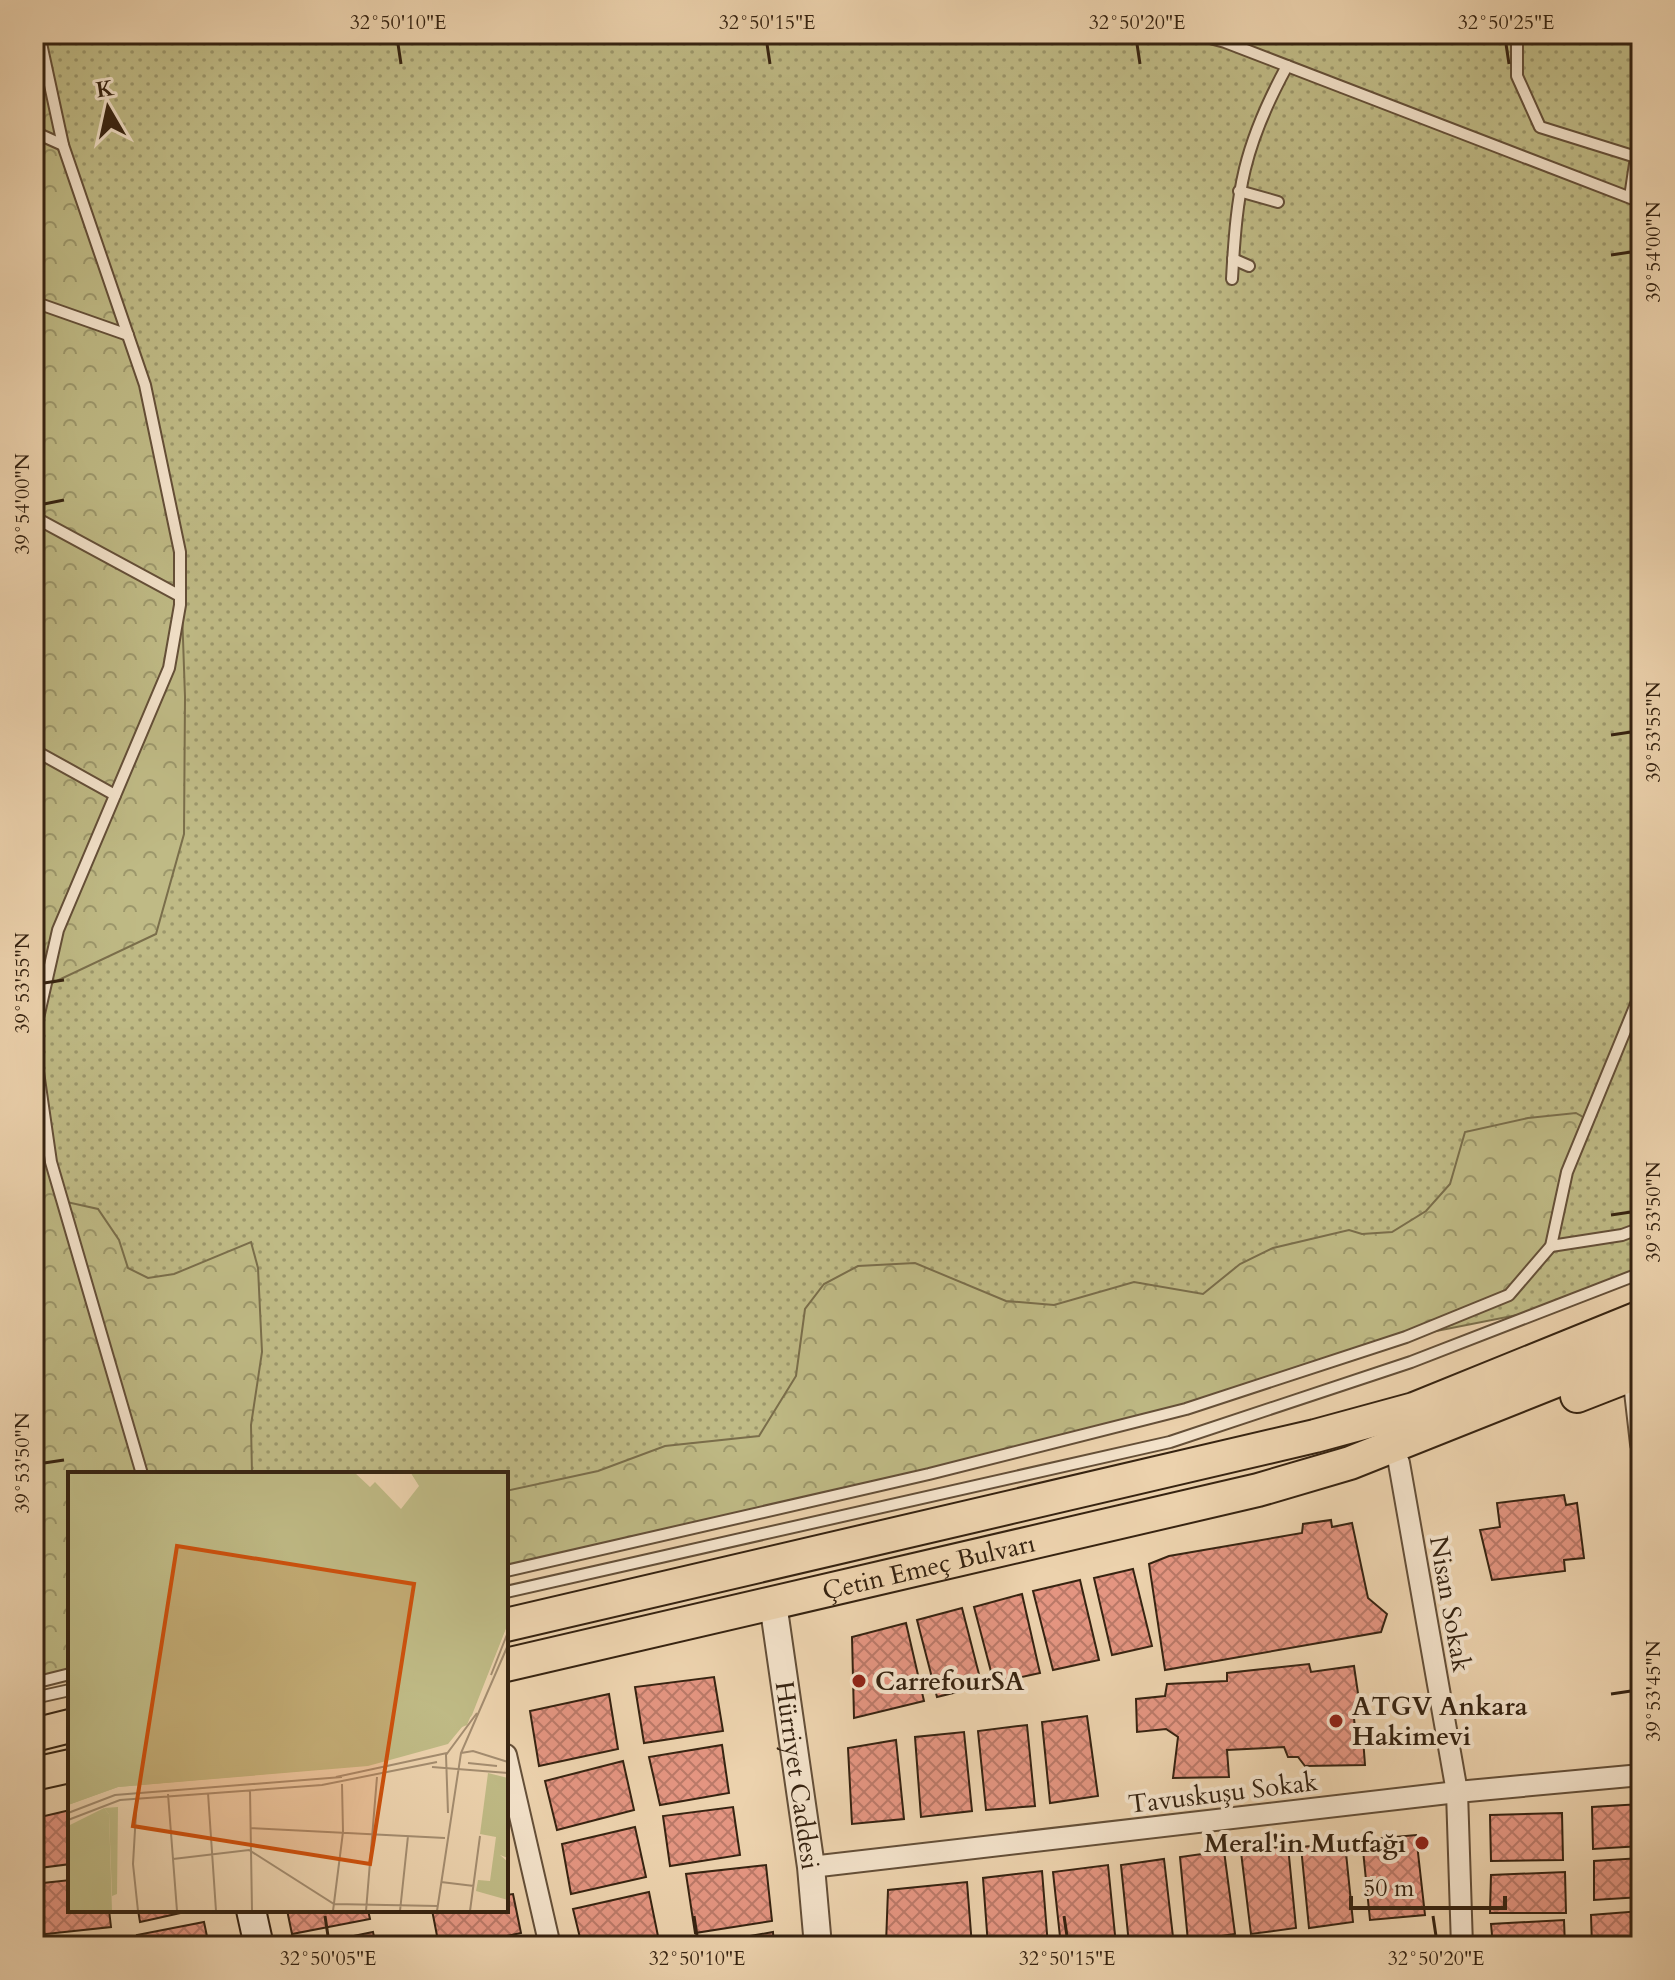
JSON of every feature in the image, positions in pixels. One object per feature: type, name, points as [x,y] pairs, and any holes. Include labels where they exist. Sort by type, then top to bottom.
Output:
[{"type":"main road","name":"Çetin Emeç Bulvarı","points":[[1315,1436],[1435,1380],[1641,1296]]},
{"type":"main road","name":"Çetin Emeç Bulvarı","points":[[508,1625],[1315,1436],[1414,1409],[1641,1317]]},
{"type":"main road","name":"Çetin Emeç Bulvarı","points":[[1350,1463],[1399,1463],[1638,1364]]},
{"type":"main road","name":"Çetin Emeç Bulvarı","points":[[508,1665],[1258,1490],[1350,1463],[1638,1364]]},
{"type":"main road","points":[[34,1735],[68,1726]]},
{"type":"main road","points":[[34,1774],[68,1766]]},
{"type":"main road","points":[[251,1912],[259,1946]]},
{"type":"street","points":[[1638,1364],[1641,1444]]},
{"type":"street","name":"Nisan Sokak","points":[[1399,1463],[1457,1792],[1462,1946]]},
{"type":"street","name":"Hürriyet Caddesi","points":[[773,1603],[811,1867],[818,1946]]},
{"type":"street","points":[[508,1764],[550,1946]]},
{"type":"street","name":"Tavuskuşu Sokak","points":[[811,1867],[1457,1792],[1641,1775]]},
{"type":"lane","points":[[34,1036],[58,930],[169,668],[180,596],[177,537],[145,385],[63,145],[39,34]]},
{"type":"lane","points":[[1195,34],[1287,66],[1641,202]]},
{"type":"lane","points":[[1517,34],[1517,76],[1540,127],[1638,158],[1630,197]]},
{"type":"lane","points":[[1232,279],[1239,191],[1246,152],[1260,114],[1287,66]]},
{"type":"lane","points":[[34,132],[63,145]]},
{"type":"lane","points":[[1239,191],[1278,202]]},
{"type":"lane","points":[[1233,259],[1249,266]]},
{"type":"lane","points":[[34,302],[128,335]]},
{"type":"lane","points":[[34,517],[180,596]]},
{"type":"lane","points":[[34,750],[115,795]]},
{"type":"lane","points":[[508,1571],[929,1474],[1186,1409],[1406,1337],[1509,1295],[1551,1246],[1567,1172],[1641,992]]},
{"type":"lane","points":[[34,1044],[51,1162],[141,1472]]},
{"type":"lane","points":[[1551,1246],[1622,1235],[1641,1228]]},
{"type":"lane","points":[[508,1592],[1170,1442],[1411,1362],[1641,1273]]},
{"type":"lane","points":[[34,1683],[68,1674]]},
{"type":"lane","points":[[34,1698],[68,1690]]},
{"type":"green space","points":[[34,34],[1641,34],[1641,1273],[1557,1307],[1406,1337],[508,1570],[508,1472],[68,1472],[34,1683]]},
{"type":"green space","points":[[34,34],[39,34],[63,145],[145,385],[180,552],[185,697],[184,834],[156,934],[46,986],[34,986]]},
{"type":"green space","points":[[34,1064],[62,1201],[98,1209],[119,1240],[128,1268],[148,1278],[174,1274],[251,1242],[258,1268],[262,1352],[251,1425],[252,1472],[68,1472],[68,1674],[34,1683]]},
{"type":"green space","points":[[1576,1113],[1588,1120],[1567,1172],[1551,1246],[1509,1295],[1406,1337],[1186,1409],[508,1571],[508,1491],[598,1471],[665,1446],[759,1436],[796,1376],[805,1309],[824,1284],[858,1266],[915,1263],[1006,1301],[1054,1305],[1134,1282],[1203,1294],[1240,1264],[1273,1248],[1349,1230],[1362,1234],[1392,1232],[1426,1211],[1450,1184],[1465,1132],[1528,1118]]},
{"type":"building","points":[[1564,1495],[1566,1505],[1577,1503],[1584,1558],[1564,1560],[1565,1571],[1492,1580],[1480,1530],[1500,1527],[1497,1503]]},
{"type":"building","points":[[1331,1520],[1332,1527],[1352,1523],[1368,1598],[1387,1614],[1381,1632],[1165,1670],[1149,1564],[1169,1556],[1302,1533],[1303,1524]]},
{"type":"building","points":[[1133,1569],[1152,1646],[1112,1655],[1094,1578]]},
{"type":"building","points":[[1080,1580],[1099,1660],[1053,1670],[1033,1591]]},
{"type":"building","points":[[1022,1594],[1040,1673],[994,1683],[974,1607]]},
{"type":"building","points":[[962,1608],[982,1686],[937,1697],[917,1620]]},
{"type":"building","points":[[906,1623],[924,1701],[854,1718],[852,1637]]},
{"type":"building","points":[[1309,1664],[1311,1672],[1354,1666],[1360,1707],[1353,1708],[1356,1738],[1363,1738],[1365,1765],[1305,1766],[1298,1757],[1288,1757],[1284,1747],[1227,1750],[1229,1777],[1173,1778],[1178,1737],[1166,1729],[1137,1732],[1136,1699],[1165,1696],[1167,1684],[1227,1681],[1227,1673]]},
{"type":"building","points":[[714,1677],[723,1731],[644,1743],[635,1687]]},
{"type":"building","points":[[609,1694],[618,1749],[539,1766],[530,1711]]},
{"type":"building","points":[[1087,1716],[1098,1796],[1050,1803],[1042,1722]]},
{"type":"building","points":[[1027,1725],[1035,1806],[986,1810],[978,1731]]},
{"type":"building","points":[[964,1732],[972,1811],[921,1817],[915,1737]]},
{"type":"building","points":[[896,1740],[904,1819],[852,1824],[848,1748]]},
{"type":"building","points":[[722,1745],[729,1793],[660,1805],[649,1757]]},
{"type":"building","points":[[623,1761],[634,1810],[557,1830],[545,1781]]},
{"type":"building","points":[[1641,1804],[1641,1846],[1593,1849],[1592,1807]]},
{"type":"building","points":[[733,1807],[740,1855],[670,1866],[663,1816]]},
{"type":"building","points":[[68,1810],[68,1864],[39,1868],[36,1818]]},
{"type":"building","points":[[1562,1813],[1563,1860],[1491,1861],[1490,1815]]},
{"type":"building","points":[[635,1827],[646,1877],[571,1894],[562,1844]]},
{"type":"building","points":[[1416,1835],[1425,1915],[1370,1920],[1362,1840]]},
{"type":"building","points":[[1345,1843],[1353,1922],[1309,1928],[1301,1847]]},
{"type":"building","points":[[1288,1846],[1296,1928],[1251,1934],[1241,1852]]},
{"type":"building","points":[[1224,1851],[1235,1934],[1188,1941],[1180,1857]]},
{"type":"building","points":[[1641,1858],[1641,1897],[1594,1900],[1594,1861]]},
{"type":"building","points":[[1164,1859],[1173,1937],[1129,1944],[1121,1865]]},
{"type":"building","points":[[766,1865],[772,1921],[695,1933],[686,1874]]},
{"type":"building","points":[[1108,1865],[1116,1945],[1061,1946],[1053,1872]]},
{"type":"building","points":[[1042,1871],[1048,1946],[988,1946],[983,1878]]},
{"type":"building","points":[[1565,1872],[1566,1913],[1490,1913],[1491,1875]]},
{"type":"building","points":[[68,1880],[68,1912],[109,1912],[111,1927],[37,1935],[34,1884]]},
{"type":"building","points":[[967,1882],[972,1946],[886,1944],[888,1890]]},
{"type":"building","points":[[649,1892],[659,1941],[634,1946],[582,1946],[573,1909]]},
{"type":"building","points":[[513,1894],[521,1933],[461,1946],[439,1946],[432,1912],[508,1912],[508,1895]]},
{"type":"building","points":[[1641,1911],[1641,1946],[1592,1946],[1591,1915]]},
{"type":"building","points":[[138,1912],[185,1912],[140,1922]]},
{"type":"building","points":[[287,1912],[368,1912],[370,1919],[292,1934]]},
{"type":"building","points":[[1564,1920],[1565,1946],[1493,1946],[1491,1924]]},
{"type":"building","points":[[204,1922],[209,1946],[140,1946],[137,1935]]},
{"type":"building","points":[[373,1932],[376,1946],[305,1946]]},
{"type":"building","points":[[773,1932],[774,1946],[694,1946]]},
{"type":"building","points":[[116,1940],[116,1946],[57,1946]]},
{"type":"place","name":"CarrefourSA","points":[[859,1681]]},
{"type":"place","name":"ATGV Ankara Hakimevi","points":[[1336,1721]]},
{"type":"place","name":"Meral'in Mutfağı","points":[[1422,1843]]}]
